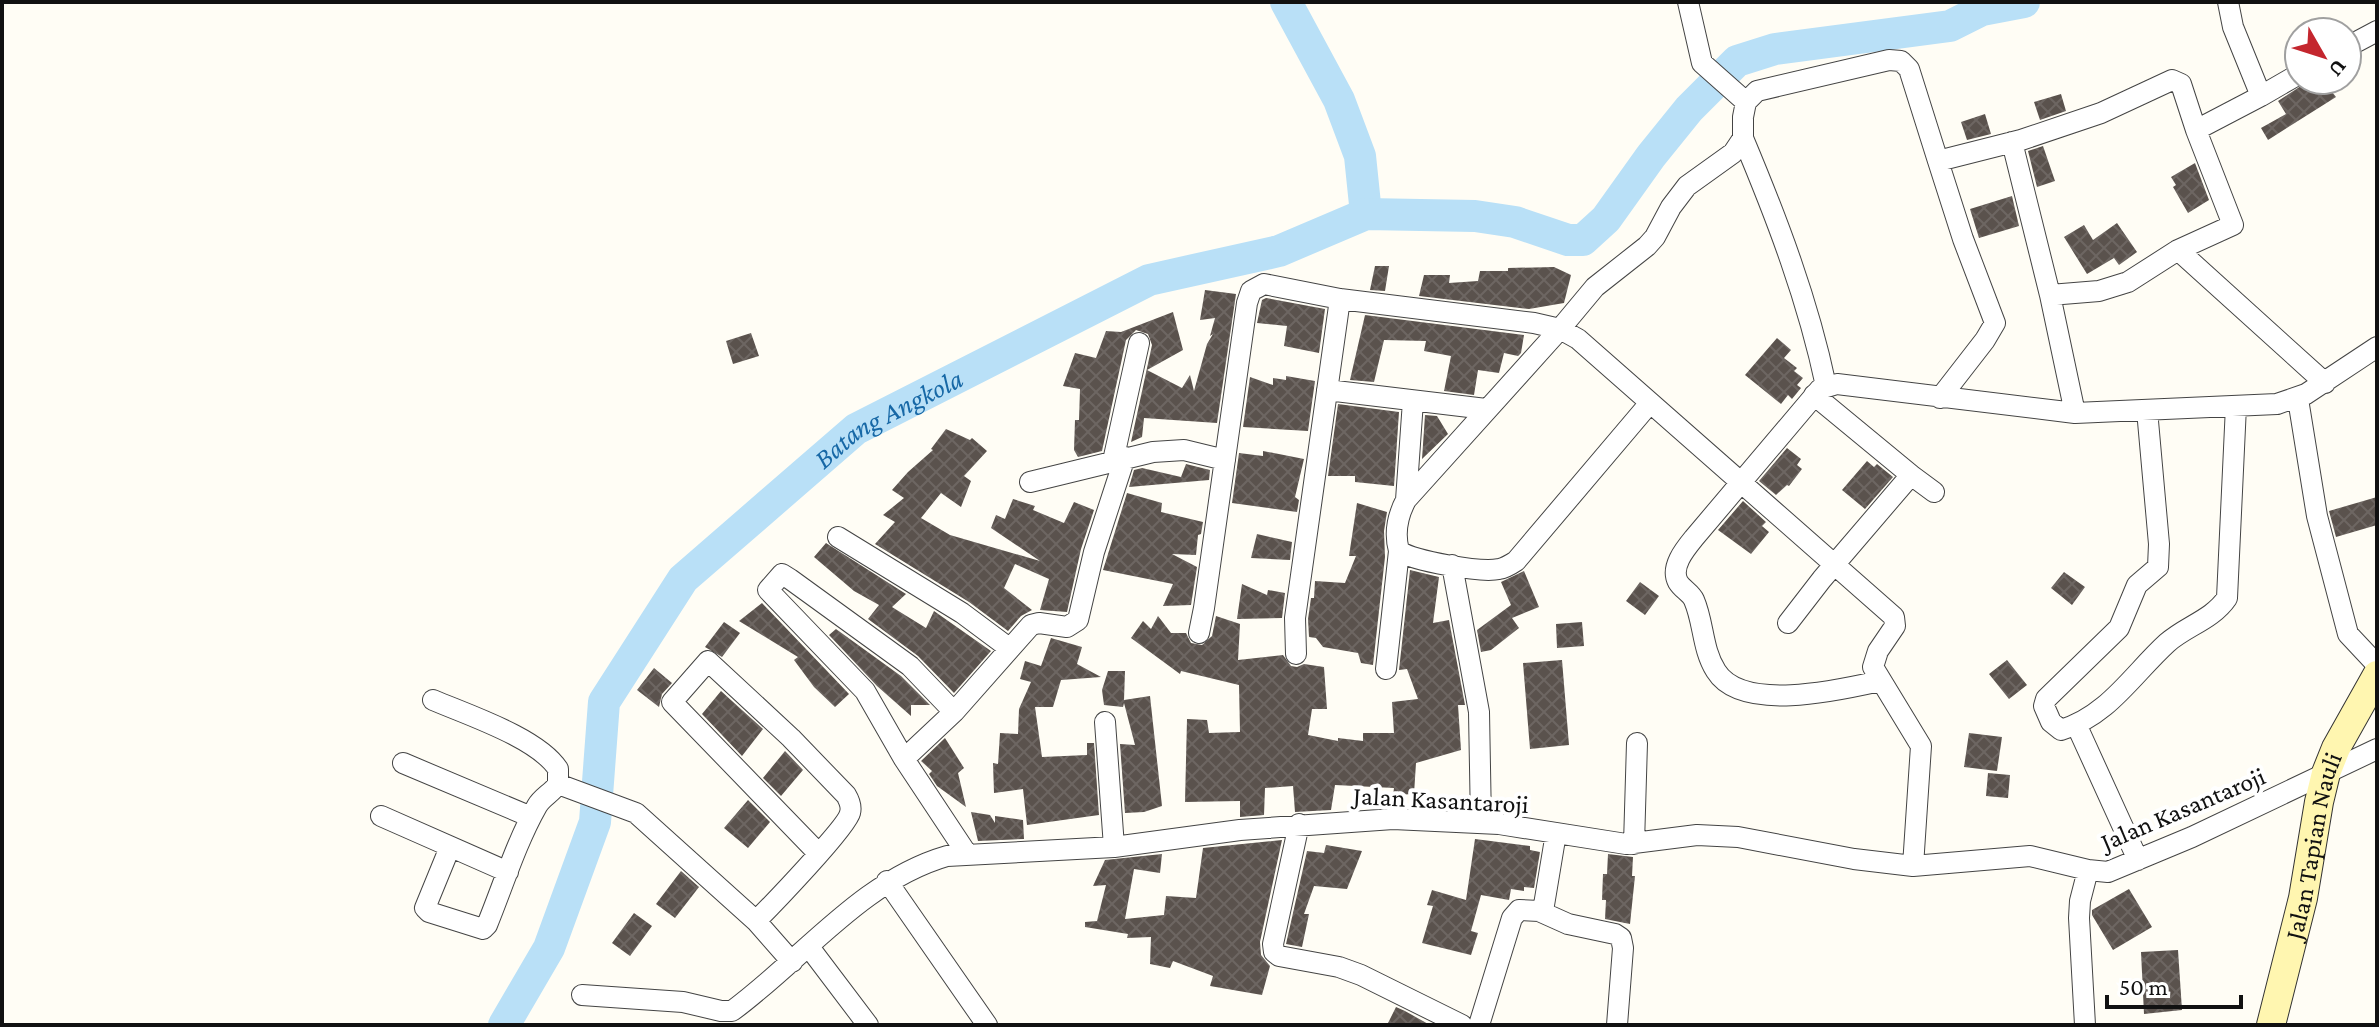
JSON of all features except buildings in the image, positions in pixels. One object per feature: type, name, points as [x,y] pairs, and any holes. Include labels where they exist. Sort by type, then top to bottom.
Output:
[{"type":"main road","name":"Jalan Tapian Nauli","points":[[2271,1025],[2303,898],[2326,773],[2336,748],[2377,675]]},
{"type":"street","points":[[1688,2],[1705,67],[1746,102]]},
{"type":"street","points":[[2228,2],[2233,27],[2261,96]]},
{"type":"street","points":[[1386,669],[1399,551],[1396,535],[1398,519],[1406,500],[1595,287],[1647,246],[1687,186],[1726,160],[1741,144],[1746,102],[1763,88],[1889,60],[1901,61],[1909,69],[1963,239],[1995,323],[1940,398]]},
{"type":"street","points":[[1938,161],[2012,142],[2101,113],[2172,80],[2181,84],[2233,225],[2178,250],[2128,282],[2099,291],[2050,295]]},
{"type":"street","points":[[2196,130],[2283,83]]},
{"type":"street","points":[[1743,138],[1765,189],[1808,310],[1820,390],[1911,475],[1934,492]]},
{"type":"street","points":[[2012,142],[2075,413]]},
{"type":"street","points":[[2178,250],[2325,383]]},
{"type":"street","points":[[1199,633],[1251,291],[1264,284],[1340,299],[1534,323],[1560,329],[1578,339],[1896,620],[1894,629],[1873,662],[1880,681],[1921,746],[1913,866]]},
{"type":"street","points":[[1296,654],[1295,618],[1340,299]]},
{"type":"street","points":[[904,759],[954,712],[1009,648],[1036,623],[1067,627],[1078,620],[1119,459],[1139,343]]},
{"type":"street","points":[[1880,681],[1842,690],[1772,694],[1734,688],[1716,671],[1694,599],[1678,583],[1676,570],[1686,548],[1820,390],[1837,384],[2075,413],[2277,404],[2298,399],[2377,347]]},
{"type":"street","points":[[1327,390],[1486,409]]},
{"type":"street","points":[[2298,399],[2317,516],[2348,634],[2377,665]]},
{"type":"street","points":[[1406,500],[1413,401]]},
{"type":"street","points":[[1399,551],[1416,559],[1452,565],[1500,569],[1516,561],[1649,404]]},
{"type":"street","points":[[2147,410],[2159,544],[2158,567],[2137,585],[2119,628],[2046,699],[2044,706],[2051,722],[2059,729],[2064,730],[2086,719],[2113,699],[2166,644],[2219,609],[2227,598],[2236,406]]},
{"type":"street","points":[[1030,482],[1119,459],[1184,450],[1225,460]]},
{"type":"street","points":[[1788,623],[1911,475]]},
{"type":"street","points":[[838,537],[962,613],[1009,648]]},
{"type":"street","points":[[1452,565],[1479,712],[1481,823]]},
{"type":"street","points":[[954,712],[910,666],[797,583],[780,575],[768,590],[865,691],[904,759],[967,854]]},
{"type":"street","points":[[756,921],[818,853],[850,813],[846,795],[791,738],[708,661],[672,702],[818,853]]},
{"type":"street","points":[[433,700],[545,753],[558,769],[564,786]]},
{"type":"street","points":[[1105,722],[1114,847]]},
{"type":"street","points":[[2076,724],[2138,860]]},
{"type":"street","points":[[1634,844],[1637,743]]},
{"type":"street","name":"Jalan Kasantaroji","points":[[582,995],[683,1002],[730,1012],[887,881],[922,863],[947,856],[1114,847],[1299,824],[1393,819],[1481,823],[1634,844],[1697,835],[1738,837],[1854,859],[1913,866],[2030,856],[2108,872],[2377,749]]},
{"type":"street","points":[[403,763],[531,817]]},
{"type":"street","points":[[450,847],[425,906],[429,912],[483,929],[540,800],[564,786],[636,813],[756,921],[792,962]]},
{"type":"street","points":[[381,816],[508,872]]},
{"type":"street","points":[[1299,824],[1273,944],[1274,952],[1279,956],[1339,967],[1361,975],[1462,1025]]},
{"type":"street","points":[[1539,911],[1548,892],[1556,833]]},
{"type":"street","points":[[2085,1025],[2079,918],[2088,870]]},
{"type":"street","points":[[887,881],[987,1025]]},
{"type":"street","points":[[1479,1025],[1512,918],[1522,909],[1539,911],[1568,924],[1621,938],[1623,948],[1617,1025]]},
{"type":"street","points":[[809,947],[868,1025]]},
{"type":"waterway","name":"Batang Angkola","points":[[1286,2],[1339,100],[1360,156],[1366,214]]},
{"type":"waterway","name":"Batang Angkola","points":[[504,1025],[549,948],[595,822],[604,702],[683,579],[856,429],[1149,280],[1279,251],[1366,214],[1475,216],[1515,222],[1568,240],[1583,240],[1606,219],[1689,109],[1737,61],[1775,49],[1950,26],[1982,10],[2024,2]]}]
